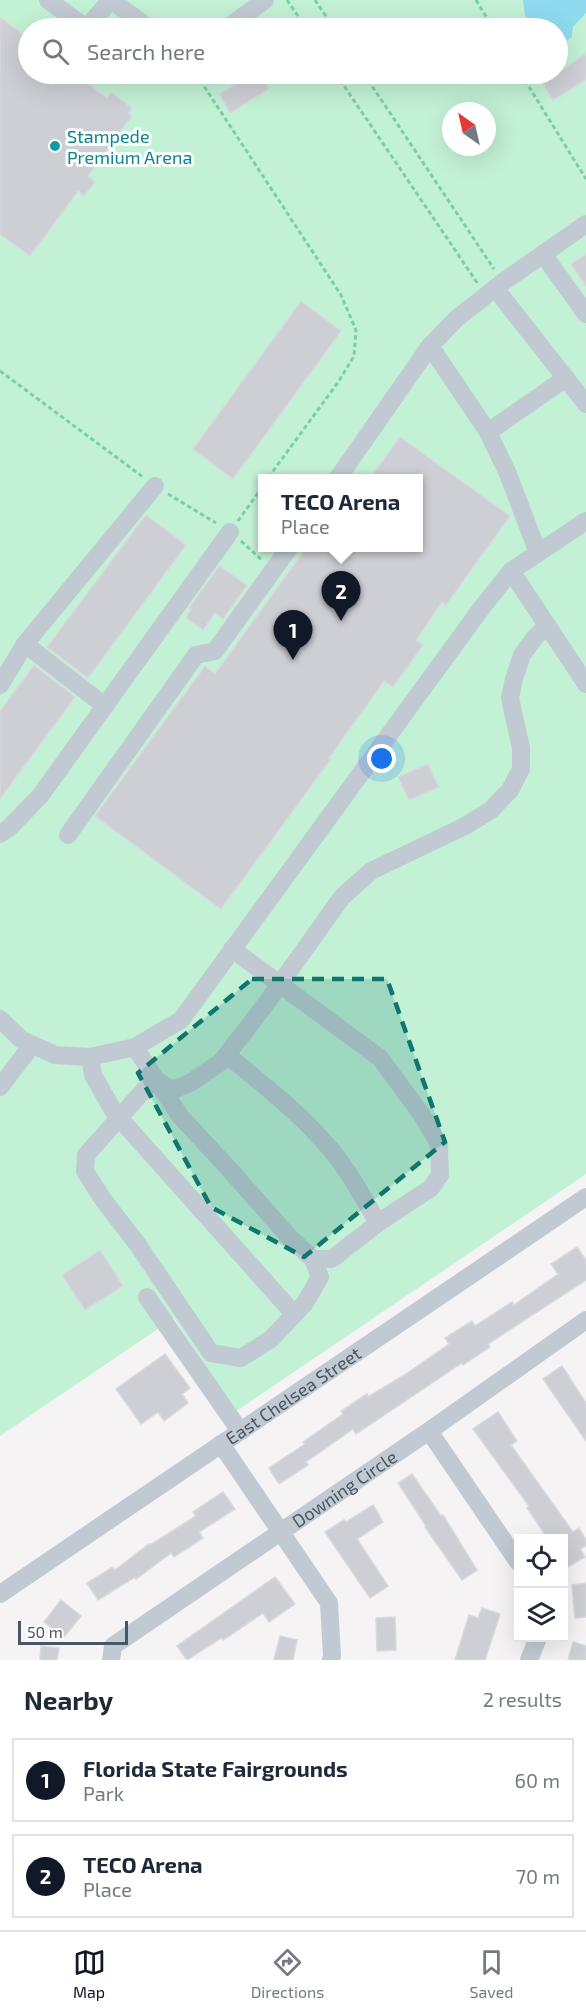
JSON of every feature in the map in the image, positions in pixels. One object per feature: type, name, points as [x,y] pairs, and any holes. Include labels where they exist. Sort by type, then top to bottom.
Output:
[{"type":"street","points":[[48,0],[72,18]]},
{"type":"street","points":[[95,18],[111,0],[135,18]]},
{"type":"street","points":[[241,18],[265,0]]},
{"type":"street","points":[[341,474],[430,346],[456,319],[494,289],[586,224]]},
{"type":"street","points":[[543,254],[586,314]]},
{"type":"street","points":[[494,289],[586,404]]},
{"type":"street","points":[[430,346],[488,432],[508,474],[538,553]]},
{"type":"street","points":[[488,432],[566,378]]},
{"type":"street","points":[[0,685],[25,644],[156,486]]},
{"type":"street","points":[[0,1019],[22,1040],[55,1056],[90,1057],[135,1047],[181,1020],[483,606],[511,571],[586,521]]},
{"type":"street","points":[[0,834],[10,827],[40,796],[230,532]]},
{"type":"street","points":[[68,836],[196,655],[215,651],[286,552]]},
{"type":"street","points":[[511,571],[586,684]]},
{"type":"street","points":[[156,1080],[172,1090],[190,1083],[221,1062],[342,897],[371,871],[465,825],[490,810],[510,790],[521,769],[519,731],[510,698],[514,679],[522,655],[535,637],[548,626]]},
{"type":"street","points":[[25,644],[105,706]]},
{"type":"street","points":[[232,949],[380,1059],[422,1115],[439,1144],[440,1175],[431,1188],[378,1223],[332,1259],[313,1259]]},
{"type":"street","points":[[0,1087],[32,1044]]},
{"type":"street","points":[[135,1047],[180,1116],[290,1238],[313,1259],[320,1276],[305,1303],[271,1339],[241,1358],[211,1353],[85,1171],[86,1155],[144,1090],[156,1080]]},
{"type":"street","points":[[227,1055],[290,1109],[325,1143],[355,1185],[378,1223]]},
{"type":"street","points":[[90,1057],[93,1075],[114,1112],[294,1314]]},
{"type":"street","name":"East Chelsea Street","points":[[0,1594],[586,1197]]},
{"type":"street","points":[[147,1297],[240,1431]]},
{"type":"street","points":[[581,1324],[586,1343]]},
{"type":"street","name":"Downing Circle","points":[[111,1660],[113,1646],[429,1431],[581,1324]]},
{"type":"street","points":[[429,1431],[514,1555]]},
{"type":"street","points":[[221,1444],[329,1603],[331,1660]]},
{"type":"street","points":[[529,1660],[536,1642]]},
{"type":"path","points":[[287,0],[299,18]]},
{"type":"path","points":[[315,0],[327,18]]},
{"type":"path","points":[[476,0],[487,18]]},
{"type":"path","points":[[203,84],[341,295],[356,330],[354,356],[339,381],[271,474]]},
{"type":"path","points":[[343,84],[494,289]]},
{"type":"path","points":[[370,84],[494,289]]},
{"type":"path","points":[[527,84],[586,179]]},
{"type":"path","points":[[0,371],[156,486],[230,532],[273,570]]},
{"type":"path","points":[[230,532],[258,493]]},
{"type":"highlighted area","points":[[252,979],[387,979],[445,1142],[304,1257],[211,1207],[138,1073]]},
{"type":"green space","points":[[0,0],[586,0],[586,1174],[235,1412],[174,1318],[0,1436]]},
{"type":"water","points":[[523,0],[586,0],[586,13],[573,27],[572,37],[568,40],[568,18],[528,18],[525,16]]},
{"type":"building","name":"Stampede Premium Arena","points":[[0,17],[18,30],[18,84],[88,84],[107,98],[111,92],[132,108],[128,113],[132,116],[88,176],[95,182],[84,196],[78,191],[30,256],[0,234]]},
{"type":"building","points":[[586,53],[586,80],[553,100],[543,84],[568,84],[568,66]]},
{"type":"building","points":[[236,84],[266,84],[269,89],[230,113],[219,94]]},
{"type":"building","points":[[586,254],[586,286],[571,264]]},
{"type":"building","points":[[301,301],[341,331],[233,479],[193,449]]},
{"type":"building","points":[[400,437],[510,516],[446,605],[442,602],[416,640],[423,645],[393,687],[384,681],[329,758],[331,759],[221,909],[95,816],[205,666],[215,674],[303,552],[423,552],[423,474],[373,474]]},
{"type":"building","points":[[146,515],[186,545],[88,678],[47,647]]},
{"type":"building","points":[[219,566],[247,585],[223,619],[215,613],[203,630],[186,618],[191,609],[189,608]]},
{"type":"building","points":[[34,665],[75,697],[0,799],[0,711]]},
{"type":"building","points":[[428,764],[439,787],[409,800],[398,777]]},
{"type":"building","points":[[577,1247],[586,1260],[586,1280],[488,1344],[490,1347],[463,1365],[462,1363],[356,1434],[353,1429],[306,1462],[308,1465],[279,1484],[269,1468],[305,1444],[303,1442],[343,1414],[341,1411],[367,1394],[368,1397],[406,1374],[449,1344],[445,1338],[472,1321],[475,1326],[512,1302],[514,1305],[558,1274],[551,1264]]},
{"type":"building","points":[[100,1250],[123,1286],[85,1310],[62,1275]]},
{"type":"building","points":[[165,1354],[190,1388],[182,1394],[188,1403],[164,1421],[158,1412],[141,1424],[116,1389]]},
{"type":"building","points":[[562,1366],[586,1403],[586,1441],[543,1379]]},
{"type":"building","points":[[498,1412],[517,1441],[511,1445],[573,1532],[579,1528],[586,1540],[586,1546],[580,1549],[585,1557],[568,1567],[568,1534],[545,1534],[527,1508],[529,1506],[473,1429]]},
{"type":"building","points":[[412,1474],[441,1516],[443,1515],[477,1570],[462,1580],[398,1483]]},
{"type":"building","points":[[223,1492],[235,1509],[199,1532],[203,1538],[174,1557],[171,1553],[136,1579],[135,1577],[98,1600],[87,1583],[113,1567],[115,1570],[149,1544],[196,1516],[193,1512]]},
{"type":"building","points":[[373,1505],[383,1522],[357,1539],[388,1586],[370,1598],[325,1532]]},
{"type":"building","points":[[275,1577],[295,1604],[269,1622],[263,1613],[223,1640],[221,1638],[187,1660],[177,1646]]},
{"type":"building","points":[[586,1583],[586,1617],[575,1618],[572,1585]]},
{"type":"building","points":[[61,1600],[81,1616],[64,1637],[44,1622]]},
{"type":"building","points":[[482,1608],[500,1614],[485,1660],[455,1660],[469,1615],[478,1618]]},
{"type":"building","points":[[395,1617],[396,1650],[377,1651],[376,1618]]},
{"type":"building","points":[[280,1636],[297,1640],[293,1660],[274,1660]]},
{"type":"building","points":[[573,1642],[586,1646],[586,1660],[568,1660]]},
{"type":"building","points":[[41,1646],[59,1648],[57,1660],[40,1660]]},
{"type":"place","name":"Stampede Premium Arena","points":[[55,146]]},
{"type":"place","name":"TECO Arena","points":[[341,621]]},
{"type":"place","name":"Florida State Fairgrounds","points":[[293,660]]}]
